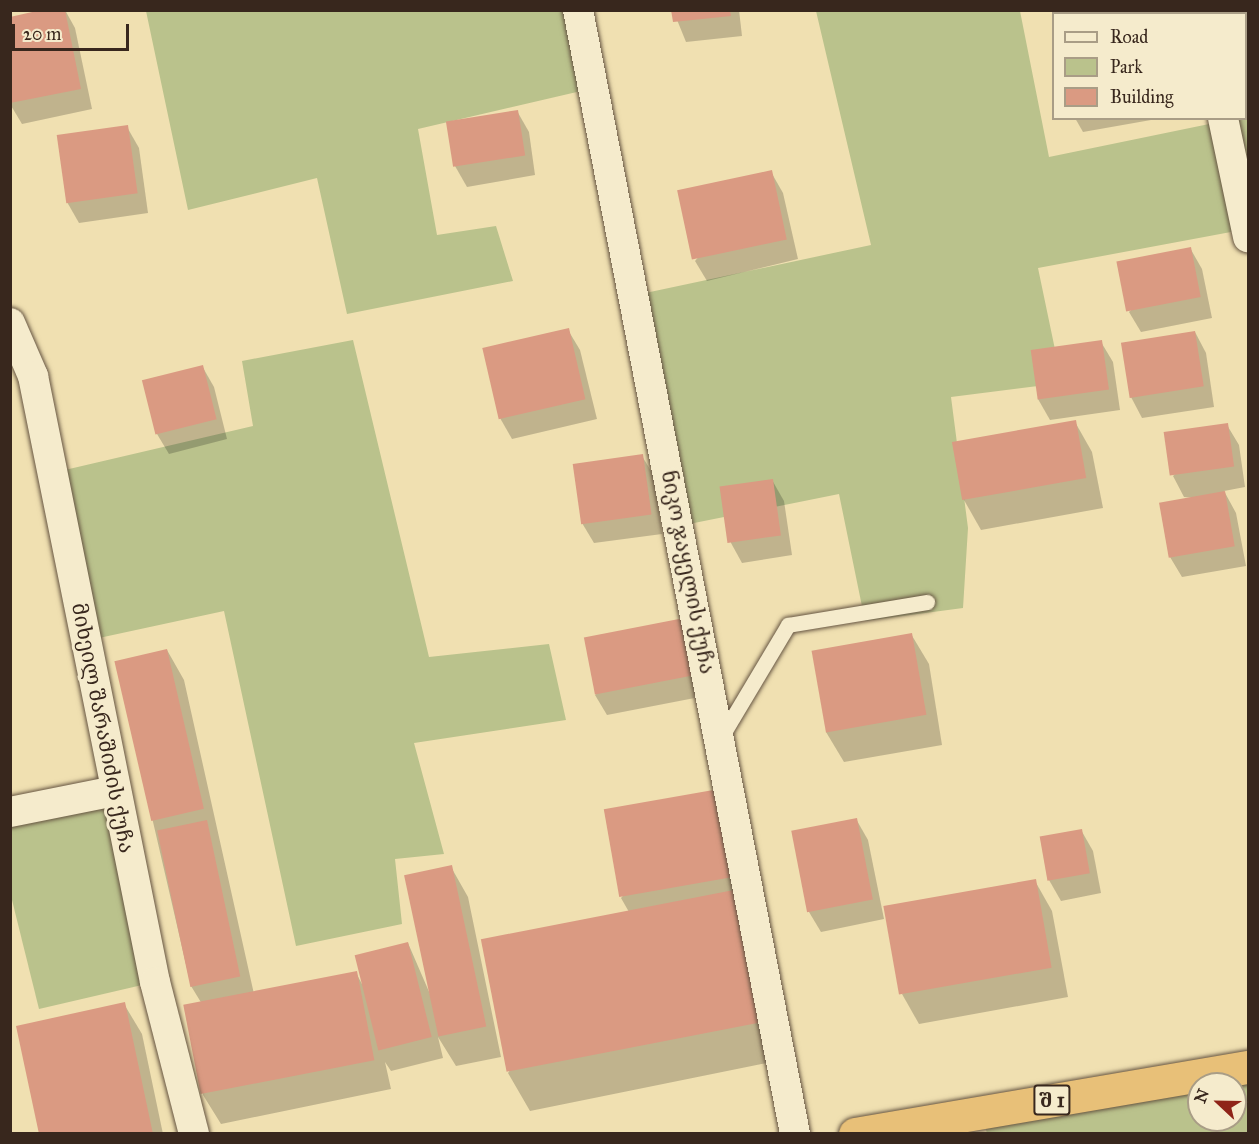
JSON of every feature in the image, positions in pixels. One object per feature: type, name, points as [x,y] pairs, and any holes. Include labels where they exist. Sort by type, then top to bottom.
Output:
[{"type":"highway","name":"შ 1","points":[[855,1134],[1248,1067]]},
{"type":"street","name":"ნიკო ჯაყელის ქუჩა","points":[[578,10],[795,1134]]},
{"type":"street","points":[[1223,120],[1248,237]]},
{"type":"street","name":"მიხეილ შარაშიძის ქუჩა","points":[[10,323],[33,376],[115,791],[194,1134]]},
{"type":"street","points":[[10,812],[115,791]]},
{"type":"lane","points":[[719,740],[788,625],[927,603]]},
{"type":"green space","points":[[146,11],[578,11],[594,88],[418,129],[437,235],[496,226],[513,281],[347,314],[317,178],[188,210]]},
{"type":"green space","points":[[816,11],[1020,11],[1049,157],[1229,120],[1247,120],[1248,116],[1247,229],[1038,268],[1062,383],[951,397],[968,528],[963,608],[865,621],[839,494],[679,526],[636,295],[871,245]]},
{"type":"green space","points":[[353,340],[429,657],[549,644],[566,720],[414,743],[444,854],[395,859],[402,924],[296,946],[224,611],[85,641],[52,473],[253,426],[242,361]]},
{"type":"green space","points":[[115,791],[155,982],[39,1009],[11,896],[10,812]]},
{"type":"green space","points":[[1247,1082],[1248,1133],[987,1134],[985,1125],[1187,1092],[1187,1132],[1247,1132]]},
{"type":"building","points":[[41,10],[65,10],[81,89],[10,103],[10,17]]},
{"type":"building","points":[[671,10],[730,10],[731,16],[673,22]]},
{"type":"building","points":[[1054,10],[1121,10],[1121,12],[1054,12]]},
{"type":"building","points":[[518,110],[525,155],[453,167],[446,121]]},
{"type":"building","points":[[128,125],[138,193],[66,203],[57,135]]},
{"type":"building","points":[[772,170],[787,239],[692,260],[677,190]]},
{"type":"building","points":[[1191,247],[1201,297],[1126,312],[1116,262]]},
{"type":"building","points":[[569,328],[585,399],[499,419],[482,348]]},
{"type":"building","points":[[1195,331],[1204,386],[1130,398],[1121,343]]},
{"type":"building","points":[[1102,340],[1109,390],[1038,400],[1031,350]]},
{"type":"building","points":[[203,365],[217,419],[155,435],[142,380]]},
{"type":"building","points":[[1076,420],[1086,478],[962,500],[952,442]]},
{"type":"building","points":[[1228,423],[1234,467],[1170,476],[1164,432]]},
{"type":"building","points":[[643,454],[651,514],[581,524],[573,464]]},
{"type":"building","points":[[773,479],[781,535],[727,543],[720,487]]},
{"type":"building","points":[[1225,491],[1235,546],[1169,558],[1159,503]]},
{"type":"building","points":[[684,618],[695,675],[595,694],[584,637]]},
{"type":"building","points":[[912,633],[926,715],[826,732],[812,651]]},
{"type":"building","points":[[167,649],[204,809],[151,821],[114,661]]},
{"type":"building","points":[[719,789],[734,877],[619,897],[604,809]]},
{"type":"building","points":[[857,818],[873,899],[807,912],[791,831]]},
{"type":"building","points":[[207,820],[240,977],[190,987],[157,831]]},
{"type":"building","points":[[1082,829],[1090,873],[1047,881],[1040,836]]},
{"type":"building","points":[[452,865],[486,1026],[438,1037],[404,875]]},
{"type":"building","points":[[1036,879],[1052,968],[899,995],[883,906]]},
{"type":"building","points":[[739,889],[765,1022],[507,1072],[481,939]]},
{"type":"building","points":[[408,942],[432,1037],[378,1050],[355,955]]},
{"type":"building","points":[[357,971],[374,1060],[201,1094],[183,1005]]},
{"type":"building","points":[[125,1002],[153,1134],[39,1134],[16,1026]]}]
